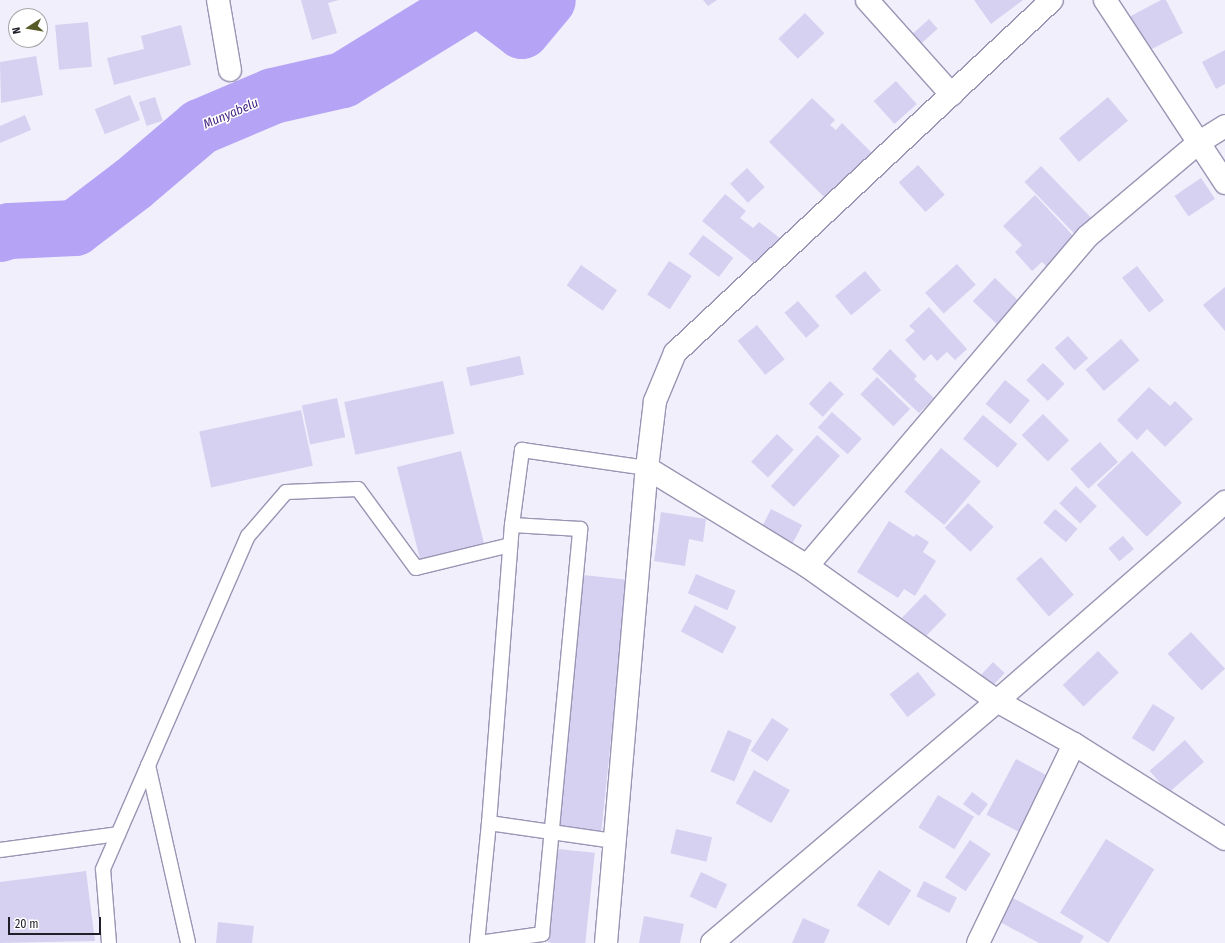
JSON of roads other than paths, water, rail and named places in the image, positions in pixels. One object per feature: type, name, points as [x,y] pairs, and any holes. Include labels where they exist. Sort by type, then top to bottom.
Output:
[{"type":"street","points":[[218,0],[230,70]]},
{"type":"street","points":[[867,0],[952,94]]},
{"type":"street","points":[[606,943],[646,468],[655,401],[675,354],[1052,0]]},
{"type":"street","points":[[1105,0],[1225,183]]},
{"type":"street","points":[[807,566],[1088,236],[1198,143],[1225,126]]},
{"type":"street","points":[[646,468],[807,566],[998,701],[1074,744],[1225,839]]},
{"type":"street","points":[[712,943],[998,701],[1225,502]]},
{"type":"street","points":[[978,943],[1074,744]]},
{"type":"lane","points":[[512,525],[580,529],[542,934],[478,943],[489,823],[510,545],[512,525],[522,450],[646,468]]},
{"type":"lane","points":[[109,943],[103,869],[248,536],[286,492],[358,489],[416,568],[510,545]]},
{"type":"lane","points":[[148,764],[188,943]]},
{"type":"lane","points":[[489,823],[614,841]]},
{"type":"lane","points":[[0,850],[118,834]]},
{"type":"waterway","name":"Munyabelu","points":[[0,234],[10,231],[75,228],[133,184],[200,127],[273,96],[343,80],[473,0]]},
{"type":"waterway","name":"Munyabelu","points":[[481,0],[522,31],[548,0]]}]
